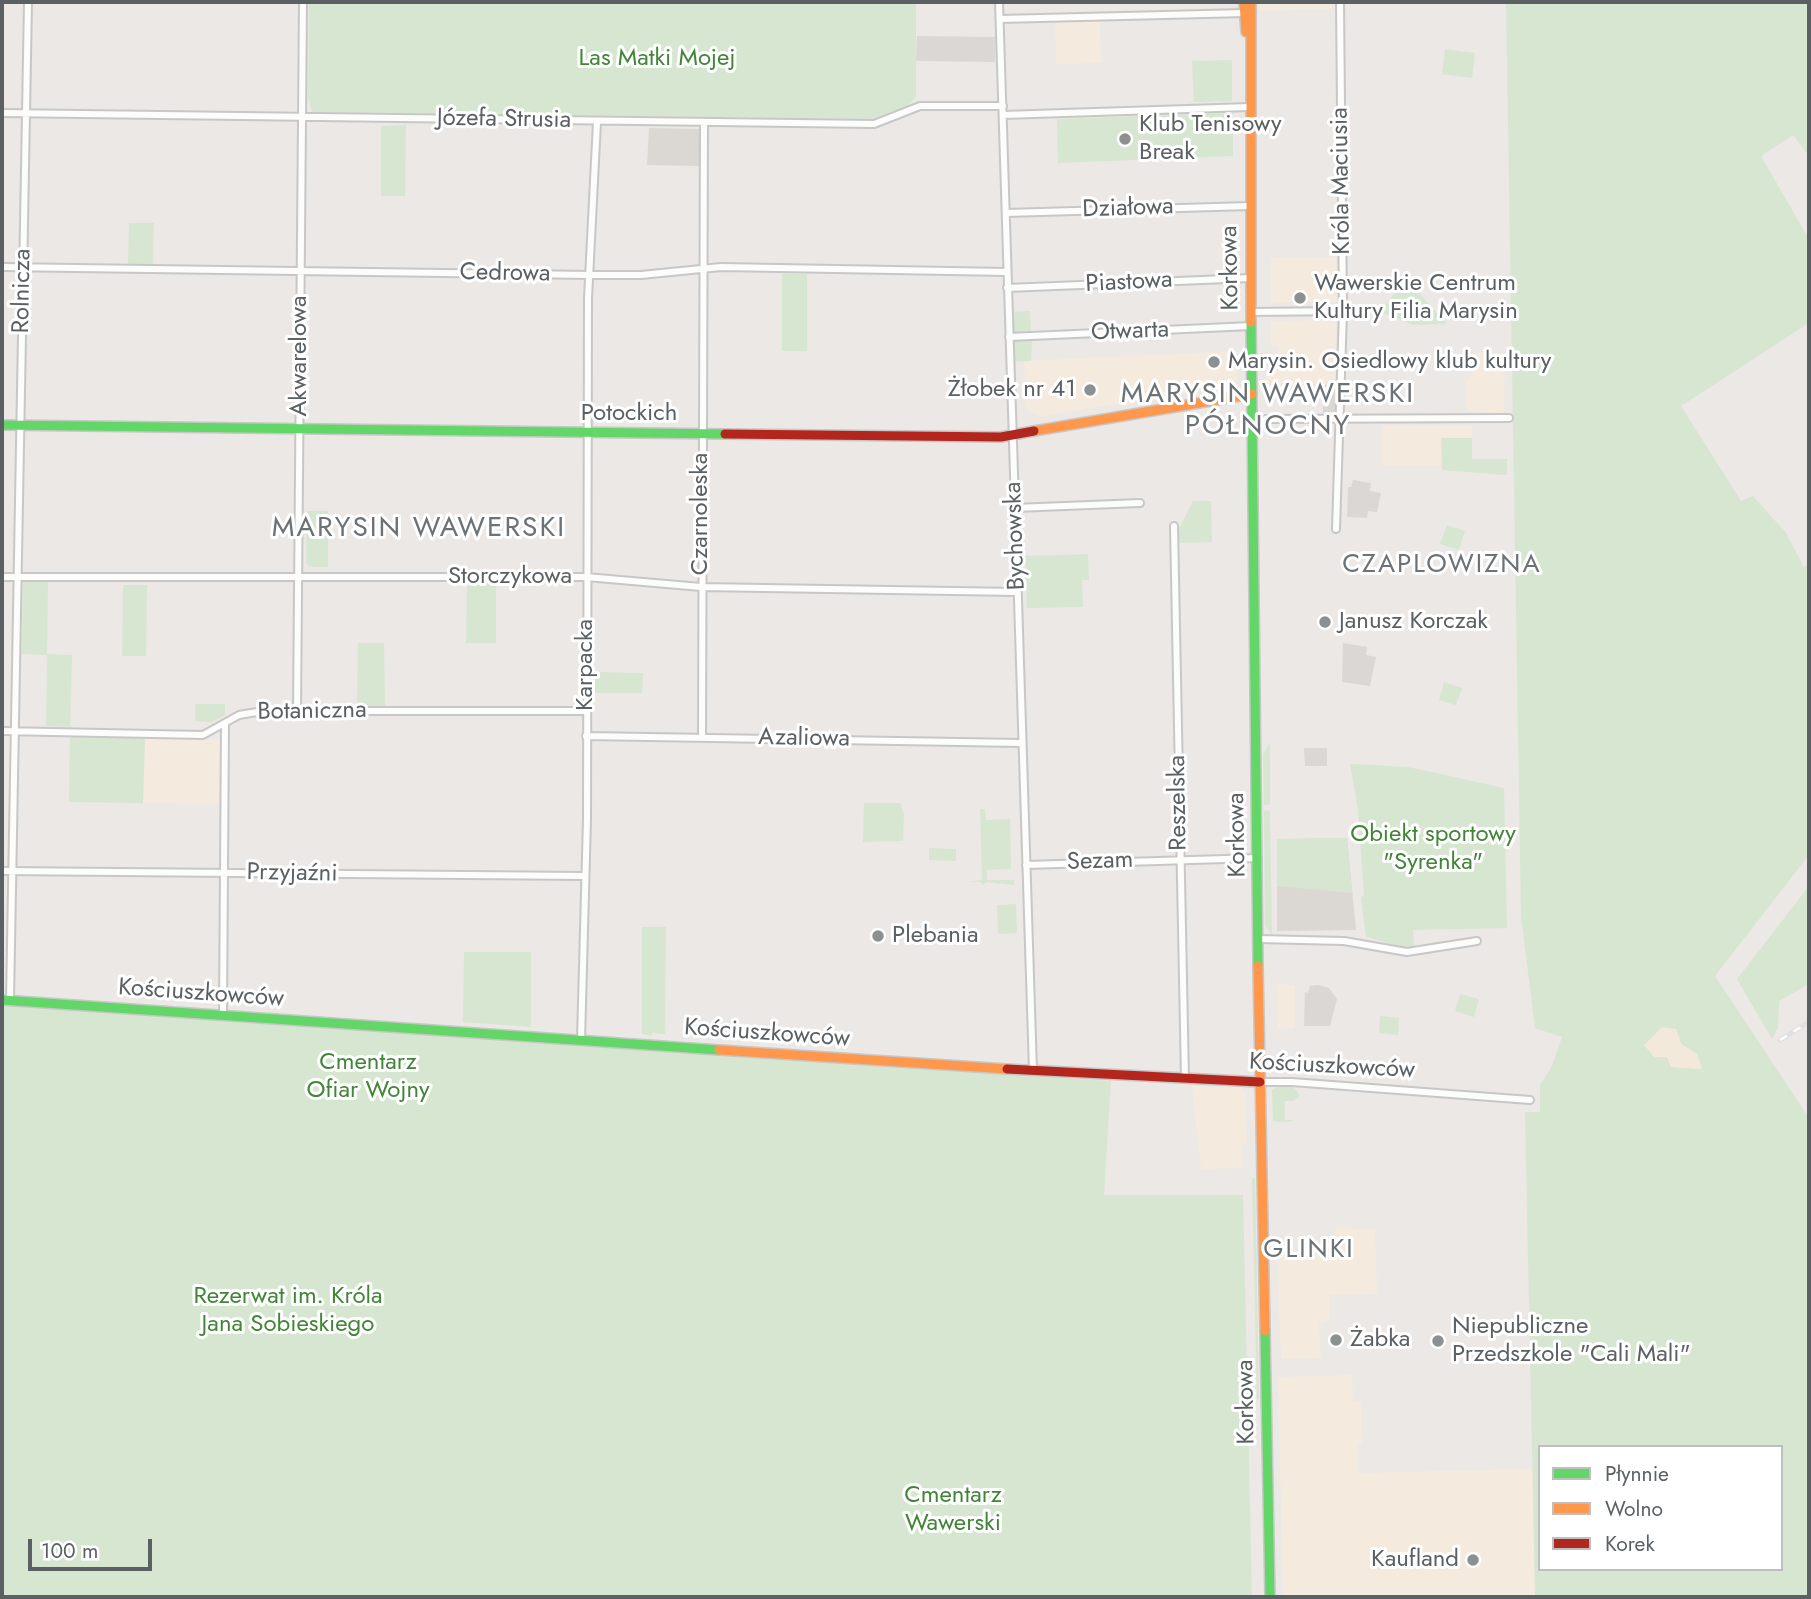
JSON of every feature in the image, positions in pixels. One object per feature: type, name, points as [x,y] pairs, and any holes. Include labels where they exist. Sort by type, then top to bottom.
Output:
[{"type":"street","name":"Rolnicza","points":[[6,1000],[13,871],[28,2]]},
{"type":"street","name":"Akwarelowa","points":[[297,710],[303,2]]},
{"type":"street","name":"Bychowska","points":[[999,2],[1033,1071]]},
{"type":"street","name":"Korkowa","points":[[1244,2],[1248,13]]},
{"type":"street","name":"Korkowa","points":[[1251,2],[1248,13],[1258,939],[1270,1597]]},
{"type":"street","name":"Króla Maciusia","points":[[1336,528],[1343,311],[1340,2]]},
{"type":"street","points":[[1000,19],[1248,13]]},
{"type":"street","name":"Józefa Strusia","points":[[2,113],[874,124],[920,106],[1003,106]]},
{"type":"street","points":[[1003,115],[1249,107]]},
{"type":"street","name":"Karpacka","points":[[581,1040],[587,433],[597,122]]},
{"type":"street","name":"Czarnoleska","points":[[702,737],[704,122]]},
{"type":"street","name":"Działowa","points":[[1006,213],[1250,206]]},
{"type":"street","name":"Cedrowa","points":[[2,267],[590,275],[641,275],[702,268],[1007,272]]},
{"type":"street","name":"Piastowa","points":[[1007,288],[1251,278]]},
{"type":"street","points":[[1251,312],[1343,311]]},
{"type":"street","name":"Otwarta","points":[[1009,337],[1251,326]]},
{"type":"street","name":"Potockich","points":[[2,425],[1013,436],[1252,394]]},
{"type":"street","points":[[1266,419],[1509,418]]},
{"type":"street","points":[[1015,509],[1140,503]]},
{"type":"street","name":"Reszelska","points":[[1174,526],[1185,1079]]},
{"type":"street","name":"Storczykowa","points":[[2,577],[586,577],[701,587],[1017,592]]},
{"type":"street","name":"Botaniczna","points":[[2,731],[192,736],[203,735],[239,715],[254,711],[586,711]]},
{"type":"street","points":[[223,1014],[225,724]]},
{"type":"street","name":"Azaliowa","points":[[586,736],[1022,743]]},
{"type":"street","name":"Sezam","points":[[1026,864],[1258,858]]},
{"type":"street","name":"Przyjaźni","points":[[2,871],[583,876]]},
{"type":"street","points":[[1258,939],[1344,941],[1407,952],[1477,942]]},
{"type":"street","name":"Kościuszkowców","points":[[6,1000],[1033,1071],[1292,1082],[1530,1100]]},
{"type":"shaded area","points":[[1258,2],[1332,2],[1332,9],[1259,11]]},
{"type":"shaded area","points":[[1100,21],[1101,63],[1056,64],[1055,22]]},
{"type":"shaded area","points":[[917,36],[995,37],[995,62],[916,61]]},
{"type":"shaded area","points":[[649,128],[699,129],[699,166],[647,165]]},
{"type":"shaded area","points":[[1336,257],[1336,302],[1271,303],[1271,258]]},
{"type":"shaded area","points":[[1336,320],[1335,385],[1266,383],[1266,372],[1276,371],[1277,364],[1277,345],[1271,345],[1271,321]]},
{"type":"shaded area","points":[[1237,351],[1237,381],[1228,388],[1159,396],[1039,417],[1026,408],[1024,361]]},
{"type":"shaded area","points":[[1475,353],[1505,353],[1504,414],[1467,410],[1466,381],[1475,370]]},
{"type":"shaded area","points":[[1323,385],[1335,385],[1335,415],[1323,415]]},
{"type":"shaded area","points":[[1381,425],[1472,425],[1472,438],[1442,439],[1442,465],[1382,465]]},
{"type":"shaded area","points":[[1353,480],[1371,483],[1370,491],[1381,493],[1377,512],[1368,511],[1367,518],[1347,517],[1348,487],[1351,487]]},
{"type":"shaded area","points":[[1343,643],[1367,647],[1366,655],[1376,657],[1370,686],[1342,682]]},
{"type":"shaded area","points":[[145,738],[220,739],[219,804],[143,803]]},
{"type":"shaded area","points":[[1304,748],[1327,748],[1327,766],[1305,766]]},
{"type":"shaded area","points":[[1347,838],[1356,930],[1277,931],[1277,839]]},
{"type":"shaded area","points":[[1277,984],[1295,985],[1295,1028],[1278,1028]]},
{"type":"shaded area","points":[[1310,986],[1329,988],[1337,999],[1330,1026],[1304,1026],[1305,992],[1308,993]]},
{"type":"shaded area","points":[[1192,1086],[1240,1088],[1245,1092],[1247,1144],[1242,1145],[1243,1168],[1201,1169]]},
{"type":"shaded area","points":[[1336,1228],[1375,1229],[1377,1294],[1329,1295],[1329,1320],[1319,1323],[1321,1358],[1281,1359],[1277,1252],[1334,1256]]},
{"type":"shaded area","points":[[1352,1375],[1353,1401],[1361,1402],[1362,1443],[1358,1444],[1358,1473],[1533,1469],[1535,1597],[1283,1597],[1278,1377]]},
{"type":"green space","name":"Las Matki Mojej","points":[[309,2],[916,2],[916,96],[909,105],[871,119],[312,112],[308,97]]},
{"type":"green space","points":[[1506,2],[1809,2],[1809,156],[1793,135],[1761,156],[1806,234],[1809,234],[1809,323],[1681,406],[1741,501],[1753,496],[1786,533],[1804,567],[1809,564],[1809,855],[1715,976],[1809,1118],[1809,1597],[1535,1597],[1525,1112],[1540,1112],[1540,1085],[1551,1068],[1562,1037],[1535,1028],[1521,916]],"holes":[[[1676,1029],[1681,1044],[1697,1054],[1701,1069],[1671,1067],[1667,1057]]]},
{"type":"green space","points":[[1445,49],[1475,53],[1472,78],[1442,74]]},
{"type":"green space","points":[[1232,60],[1232,101],[1194,102],[1192,61]]},
{"type":"green space","name":"Klub Tenisowy Break","points":[[1233,113],[1233,156],[1058,163],[1057,119]]},
{"type":"green space","points":[[406,125],[405,196],[381,196],[381,126]]},
{"type":"green space","points":[[129,223],[154,223],[153,264],[128,264]]},
{"type":"green space","points":[[782,274],[807,274],[807,351],[782,351]]},
{"type":"green space","points":[[1418,292],[1447,324],[1414,325],[1380,312],[1395,293]]},
{"type":"green space","points":[[1030,311],[1031,333],[1013,334],[1010,312]]},
{"type":"green space","points":[[1032,338],[1031,361],[1012,362],[1011,344],[1016,339]]},
{"type":"green space","points":[[1441,438],[1472,438],[1472,459],[1507,459],[1507,475],[1442,470]]},
{"type":"green space","points":[[1193,501],[1211,501],[1212,542],[1179,543],[1179,529]]},
{"type":"green space","points":[[307,511],[328,511],[328,567],[310,567],[306,563]]},
{"type":"green space","points":[[1447,525],[1465,531],[1459,550],[1440,544]]},
{"type":"green space","points":[[1088,554],[1089,580],[1082,580],[1083,607],[1027,608],[1025,556]]},
{"type":"green space","points":[[23,582],[48,582],[47,654],[72,655],[70,727],[46,726],[47,655],[22,654]]},
{"type":"green space","points":[[496,582],[496,643],[466,643],[467,583]]},
{"type":"green space","points":[[123,585],[147,585],[146,656],[122,656]]},
{"type":"green space","points":[[358,643],[384,643],[385,706],[357,706]]},
{"type":"green space","points":[[595,672],[643,673],[642,693],[595,693]]},
{"type":"green space","points":[[1444,682],[1462,688],[1456,705],[1439,700]]},
{"type":"green space","points":[[195,704],[225,704],[225,715],[212,722],[195,721]]},
{"type":"green space","points":[[70,737],[145,738],[143,803],[69,802]]},
{"type":"green space","points":[[1270,744],[1270,804],[1264,805],[1263,754]]},
{"type":"green space","name":"Obiekt sportowy \"Syrenka\"","points":[[1350,764],[1408,767],[1504,788],[1507,928],[1413,930],[1414,946],[1403,947],[1366,937],[1361,897],[1364,896],[1358,810]]},
{"type":"green space","points":[[864,803],[900,803],[904,814],[903,841],[863,842]]},
{"type":"green space","points":[[980,809],[985,809],[986,820],[1010,819],[1011,869],[987,870],[987,880],[1014,880],[1014,885],[987,882],[982,885],[981,882],[970,882],[982,880]]},
{"type":"green space","points":[[1269,810],[1272,934],[1265,926],[1264,811]]},
{"type":"green space","points":[[1347,838],[1352,893],[1277,886],[1277,839]]},
{"type":"green space","points":[[929,848],[956,849],[956,861],[929,860]]},
{"type":"green space","points":[[1809,886],[1809,984],[1779,1001],[1778,1028],[1772,1039],[1737,979]]},
{"type":"green space","points":[[1016,904],[1017,933],[998,934],[997,905]]},
{"type":"green space","points":[[642,927],[666,927],[665,1034],[652,1033],[652,1036],[642,1034]]},
{"type":"green space","points":[[464,952],[531,952],[531,1027],[463,1022]]},
{"type":"green space","points":[[1460,994],[1479,999],[1474,1017],[1455,1011]]},
{"type":"green space","name":"Rezerwat im. Króla Jana Sobieskiego","points":[[2,1005],[1111,1081],[1104,1195],[1243,1195],[1252,1597],[2,1597]]},
{"type":"green space","points":[[1380,1016],[1399,1018],[1398,1035],[1379,1033]]},
{"type":"green space","points":[[1279,1085],[1293,1087],[1300,1095],[1294,1101],[1285,1101],[1285,1120],[1294,1120],[1288,1122],[1273,1121],[1272,1090]]},
{"type":"green space","points":[[1252,1178],[1255,1178],[1259,1399],[1257,1399]]},
{"type":"sand","points":[[1662,1027],[1676,1029],[1681,1044],[1697,1054],[1702,1069],[1671,1067],[1667,1057],[1654,1057],[1644,1045]]},
{"type":"railway","points":[[1780,1040],[1809,1022]]},
{"type":"traffic: fast","points":[[1251,322],[1258,966]]},
{"type":"traffic: fast","points":[[2,425],[725,434]]},
{"type":"traffic: fast","points":[[2,1000],[719,1050]]},
{"type":"traffic: fast","points":[[1265,1331],[1270,1597]]},
{"type":"traffic: slow","points":[[1244,2],[1246,32]]},
{"type":"traffic: slow","points":[[1251,2],[1251,322]]},
{"type":"traffic: slow","points":[[1034,431],[1252,394]]},
{"type":"traffic: slow","points":[[1258,966],[1265,1331]]},
{"type":"traffic: slow","points":[[719,1050],[1007,1069]]},
{"type":"traffic: jam","points":[[725,434],[1001,437],[1034,431]]},
{"type":"traffic: jam","points":[[1007,1069],[1260,1082]]},
{"type":"place","name":"Klub Tenisowy Break","points":[[1125,139]]},
{"type":"place","name":"Wawerskie Centrum Kultury Filia Marysin","points":[[1300,298]]},
{"type":"place","name":"Marysin. Osiedlowy klub kultury","points":[[1214,362]]},
{"type":"place","name":"Żłobek nr 41","points":[[1090,390]]},
{"type":"place","name":"Janusz Korczak","points":[[1325,622]]},
{"type":"place","name":"Plebania","points":[[878,936]]},
{"type":"place","name":"Żabka","points":[[1336,1340]]},
{"type":"place","name":"Niepubliczne Przedszkole \"Cali Mali\"","points":[[1438,1341]]},
{"type":"place","name":"Kaufland","points":[[1473,1560]]},
{"type":"district","name":"MARYSIN WAWERSKI PÓŁNOCNY","points":[[1268,411]]},
{"type":"district","name":"MARYSIN WAWERSKI","points":[[419,529]]},
{"type":"district","name":"CZAPLOWIZNA","points":[[1442,566]]},
{"type":"district","name":"GLINKI","points":[[1309,1251]]},
{"type":"park label","name":"Cmentarz Ofiar Wojny","points":[[368,1077]]},
{"type":"park label","name":"Cmentarz Wawerski","points":[[953,1510]]}]
